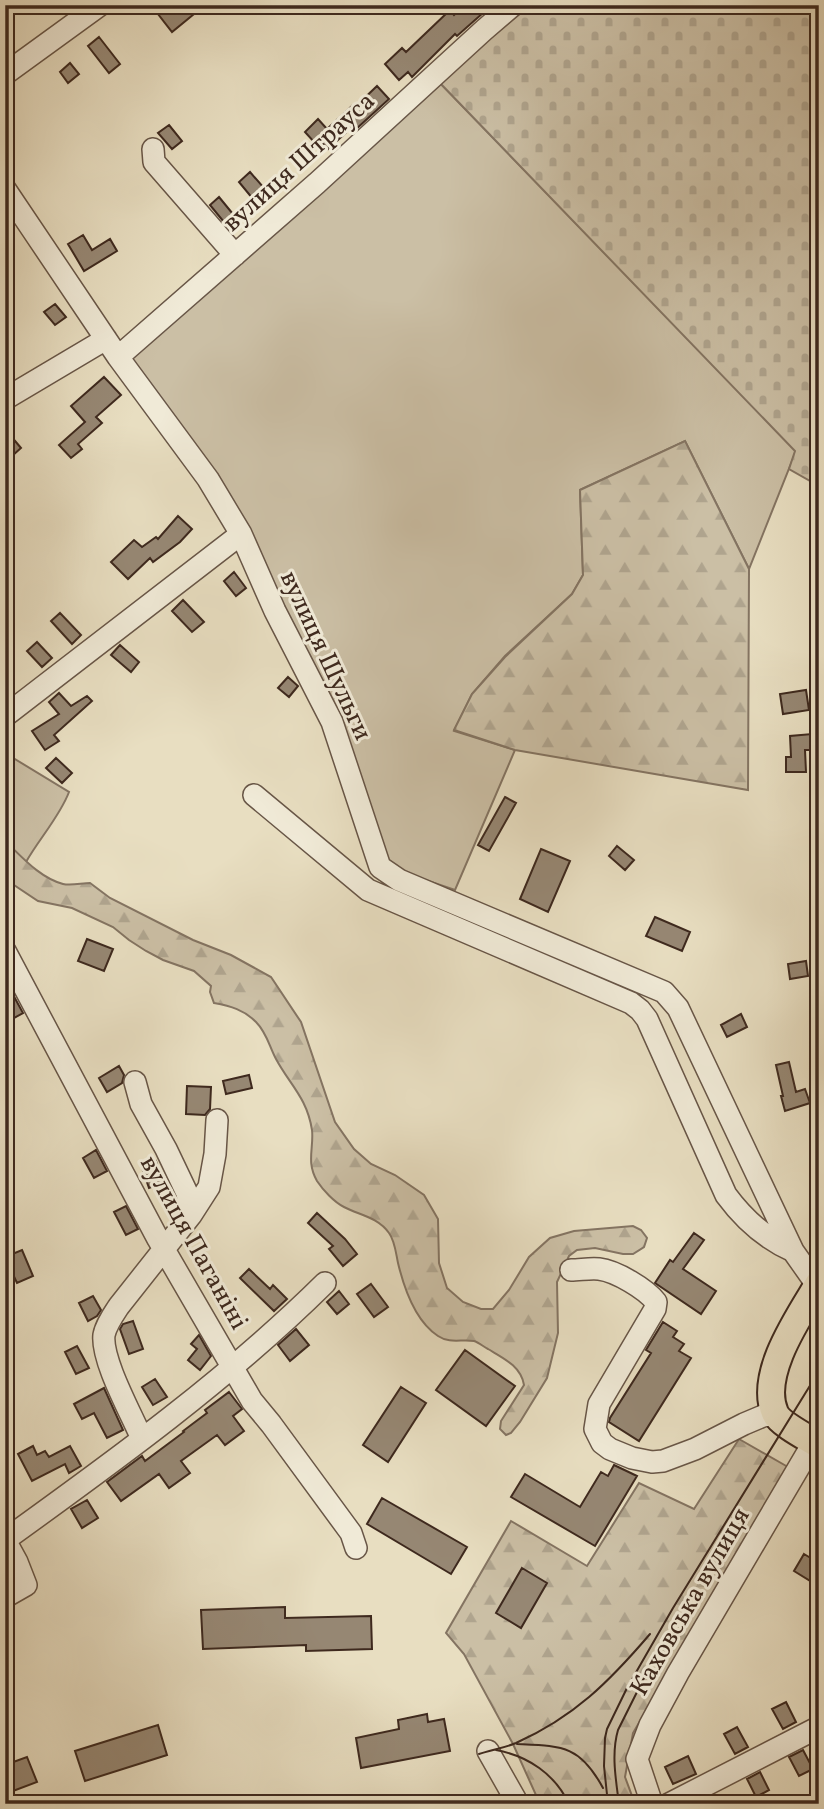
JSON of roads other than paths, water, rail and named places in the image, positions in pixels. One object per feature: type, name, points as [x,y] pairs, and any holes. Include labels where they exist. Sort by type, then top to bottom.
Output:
[{"type":"main road","points":[[817,1440],[779,1417],[771,1395],[773,1373],[796,1322],[818,1284]]},
{"type":"street","points":[[5,74],[100,5]]},
{"type":"street","name":"вулиця Штрауса","points":[[5,399],[112,348],[234,255],[513,5]]},
{"type":"street","points":[[153,149],[154,162],[234,255]]},
{"type":"street","name":"вулиця Шульги","points":[[5,189],[112,348],[208,479],[241,534],[275,611],[332,722],[380,867],[399,880],[664,992],[678,1008],[793,1251],[818,1284]]},
{"type":"street","points":[[5,716],[241,534]]},
{"type":"street","points":[[254,795],[368,890],[631,1003],[640,1010],[647,1019],[726,1195],[745,1217],[777,1244],[793,1251]]},
{"type":"street","name":"вулиця Паганіні","points":[[5,951],[164,1249],[232,1366],[253,1401],[351,1533],[356,1548]]},
{"type":"street","points":[[135,1082],[141,1104],[187,1193],[191,1215]]},
{"type":"street","points":[[142,1439],[110,1368],[104,1335],[119,1306],[191,1215],[209,1187],[217,1121]]},
{"type":"street","points":[[571,1270],[600,1269],[611,1272],[641,1289],[656,1302],[655,1309],[599,1404],[595,1429],[597,1436],[610,1449],[632,1458],[663,1461],[695,1449],[762,1416],[779,1417]]},
{"type":"street","points":[[5,1597],[26,1585],[5,1540],[142,1439],[232,1366],[325,1283]]},
{"type":"street","name":"Каховська вулиця","points":[[652,1804],[637,1759],[650,1725],[678,1673],[817,1440]]},
{"type":"street","points":[[669,1804],[819,1727]]},
{"type":"street","points":[[488,1751],[518,1804]]},
{"type":"tram line","points":[[608,1804],[604,1766],[607,1729],[673,1608],[819,1371]]},
{"type":"tram line","points":[[479,1754],[516,1743],[556,1722],[605,1683],[650,1634]]},
{"type":"tram line","points":[[619,1804],[615,1767],[616,1739],[646,1674]]},
{"type":"tram line","points":[[517,1744],[558,1747],[578,1756],[595,1774],[603,1788]]},
{"type":"tram line","points":[[496,1750],[519,1757],[539,1768],[556,1784],[569,1804]]}]
